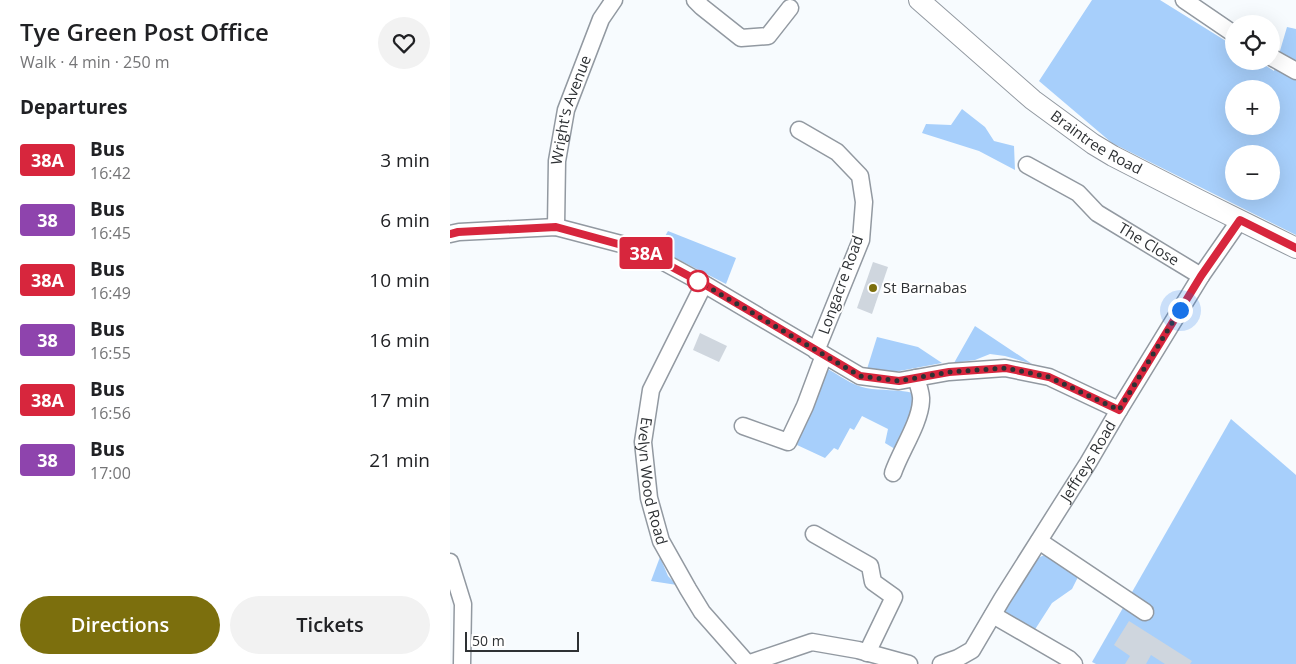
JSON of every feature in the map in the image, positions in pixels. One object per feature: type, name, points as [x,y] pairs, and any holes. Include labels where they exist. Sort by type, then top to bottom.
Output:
[{"type":"main road","name":"Braintree Road","points":[[919,0],[1008,80],[1093,144],[1175,188],[1296,248]]},
{"type":"street","name":"Wright's Avenue","points":[[556,227],[557,160],[566,110],[601,19],[614,0]]},
{"type":"street","points":[[695,0],[702,8],[740,38],[768,36],[790,8]]},
{"type":"street","points":[[1183,0],[1225,28]]},
{"type":"street","points":[[1280,62],[1296,71]]},
{"type":"street","name":"Longacre Road","points":[[743,426],[788,442],[805,406],[820,353],[861,240],[864,202],[860,176],[837,152],[799,130]]},
{"type":"street","name":"The Close","points":[[1027,165],[1078,194],[1097,213],[1201,276]]},
{"type":"street","name":"Jeffreys Road","points":[[942,664],[972,650],[1201,276],[1240,220]]},
{"type":"street","points":[[450,234],[556,227],[640,250],[704,284],[860,376],[899,381],[949,372],[1006,368],[1049,377],[1119,410]]},
{"type":"street","name":"Evelyn Wood Road","points":[[704,284],[651,390],[643,442],[649,498],[661,541],[702,612],[747,664]]},
{"type":"street","points":[[892,473],[918,416],[922,400],[916,378]]},
{"type":"street","points":[[814,534],[870,566],[873,582],[894,597],[868,653]]},
{"type":"street","points":[[1039,540],[1145,612]]},
{"type":"street","points":[[450,562],[463,604],[462,664]]},
{"type":"street","points":[[993,615],[1074,664]]},
{"type":"street","points":[[747,664],[812,642],[868,653],[908,664]]},
{"type":"shaded area","points":[[1092,0],[1160,0],[1225,40],[1225,70],[1280,70],[1280,51],[1287,27],[1296,29],[1296,235],[1226,200],[1280,200],[1280,145],[1225,145],[1225,200],[1112,143],[1039,81]]},
{"type":"shaded area","points":[[962,109],[985,127],[994,141],[1014,146],[1015,170],[979,151],[922,133],[926,124],[951,125]]},
{"type":"shaded area","points":[[668,231],[736,258],[726,284],[658,249]]},
{"type":"shaded area","points":[[975,326],[1032,364],[1005,356],[990,354],[975,360],[954,363]]},
{"type":"shaded area","points":[[877,337],[918,347],[942,363],[894,372],[867,369]]},
{"type":"shaded area","points":[[824,367],[860,387],[913,393],[916,413],[895,449],[885,443],[888,429],[862,416],[854,430],[850,428],[838,450],[834,448],[825,458],[797,445]]},
{"type":"shaded area","points":[[1231,419],[1296,475],[1296,664],[1096,664],[1092,662]]},
{"type":"shaded area","points":[[1044,555],[1049,556],[1078,577],[1072,589],[1052,603],[1034,631],[1003,613],[1038,558]]},
{"type":"shaded area","points":[[660,557],[668,576],[677,585],[651,581]]},
{"type":"building","name":"St Barnabas","points":[[873,262],[888,267],[872,314],[857,308]]},
{"type":"building","points":[[700,333],[727,346],[719,362],[693,350]]},
{"type":"building","points":[[1129,621],[1192,661],[1190,664],[1165,664],[1151,655],[1146,664],[1125,664],[1130,656],[1114,645]]},
{"type":"bus line","name":"38A","points":[[450,234],[556,227],[640,250],[704,284],[860,376],[899,381],[949,372],[1006,368],[1049,377],[1119,410],[1201,276],[1240,220],[1296,248]]},
{"type":"place","name":"St Barnabas","points":[[873,288]]},
{"type":"route","points":[[698,281],[860,376],[899,381],[949,372],[1006,368],[1049,377],[1119,410],[1180,310]]}]
